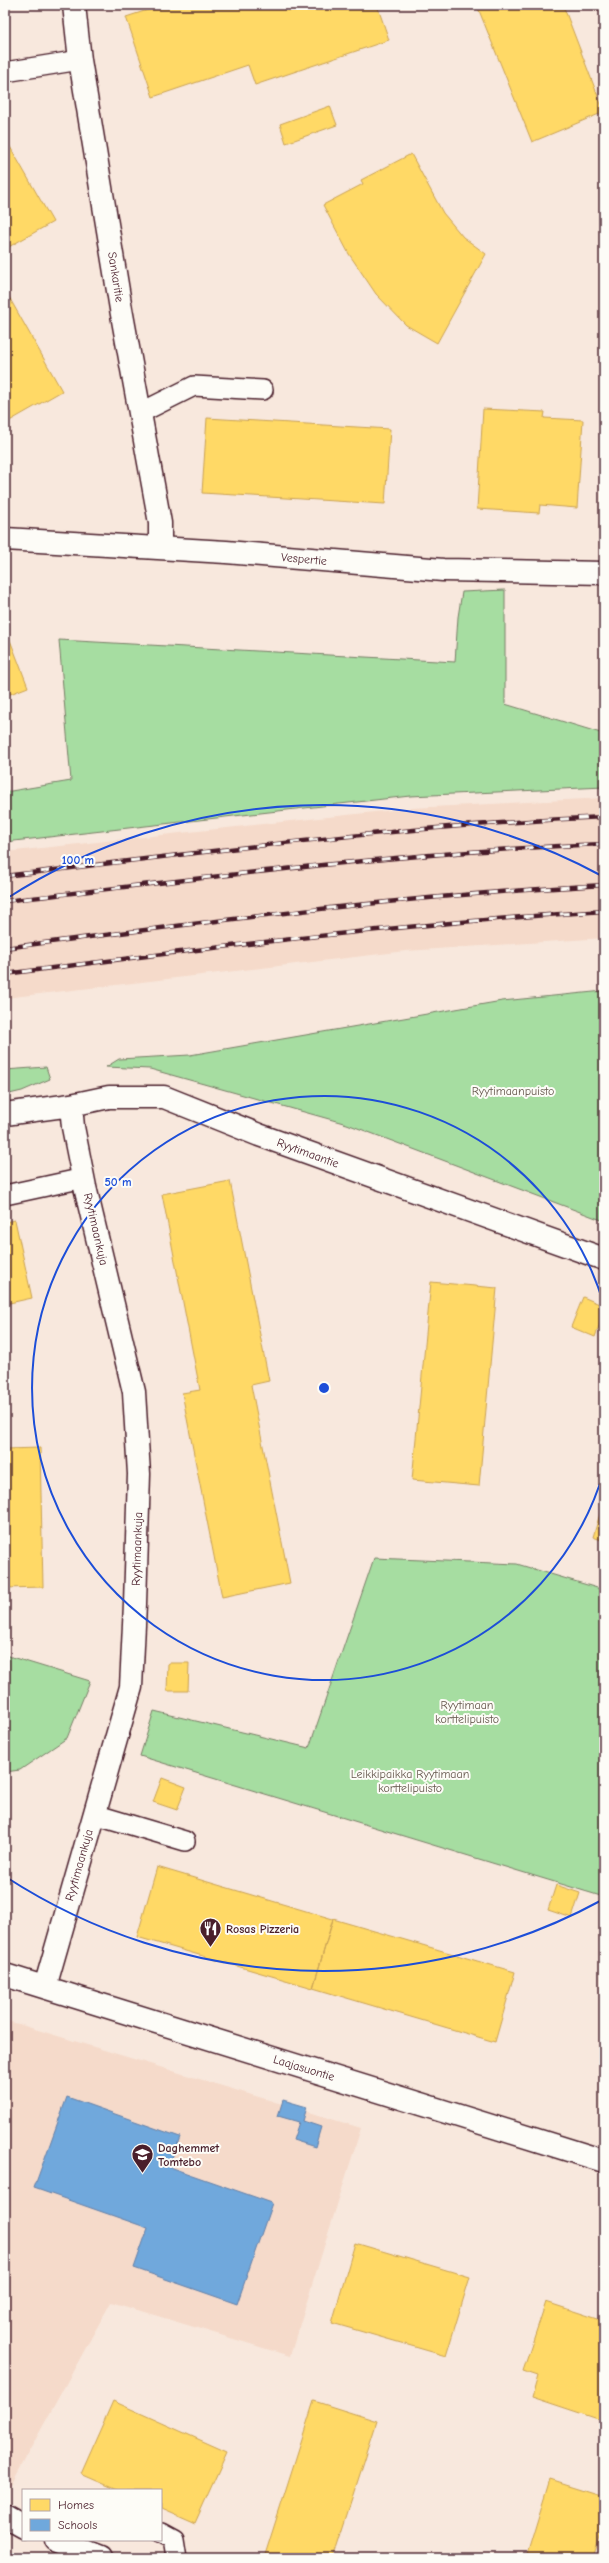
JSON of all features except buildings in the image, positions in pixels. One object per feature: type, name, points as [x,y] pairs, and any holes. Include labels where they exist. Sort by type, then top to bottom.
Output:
[{"type":"street","name":"Sankaritie","points":[[74,5],[80,60],[160,523],[160,548]]},
{"type":"street","name":"Vespertie","points":[[5,538],[160,548],[443,570],[604,574]]},
{"type":"street","name":"Ryytimaantie","points":[[5,1114],[71,1105],[109,1097],[164,1097],[259,1136],[604,1259]]},
{"type":"street","name":"Ryytimaankuja","points":[[45,1987],[131,1687],[139,1474],[134,1392],[84,1178],[73,1127],[71,1105]]},
{"type":"street","name":"Laajasuontie","points":[[5,1975],[604,2161]]},
{"type":"street","points":[[5,2518],[22,2526]]},
{"type":"street","points":[[59,2541],[102,2558]]},
{"type":"lane","points":[[5,72],[80,60]]},
{"type":"lane","points":[[140,413],[194,386],[263,390]]},
{"type":"lane","points":[[5,1195],[84,1178]]},
{"type":"lane","points":[[94,1814],[185,1841]]},
{"type":"lane","points":[[162,2532],[174,2538],[177,2558]]},
{"type":"shaded area","points":[[604,798],[604,938],[406,951],[5,998],[5,852],[412,808]]},
{"type":"shaded area","points":[[5,2020],[361,2128],[290,2356],[111,2302],[10,2486],[5,2484]]},
{"type":"green space","points":[[505,590],[505,704],[604,734],[604,787],[410,796],[5,842],[5,792],[71,781],[59,640],[455,662],[458,617],[462,592]]},
{"type":"green space","name":"Ryytimaanpuisto","points":[[604,991],[604,1221],[347,1124],[150,1069],[106,1067],[119,1059],[190,1055],[502,1001]]},
{"type":"green space","points":[[46,1067],[50,1079],[22,1091],[5,1095],[5,1070]]},
{"type":"green space","name":"Ryytimaan korttelipuisto","points":[[374,1558],[517,1564],[604,1590],[604,1897],[140,1756],[154,1711],[309,1748]]},
{"type":"green space","points":[[5,1655],[90,1681],[67,1738],[20,1770],[5,1772]]},
{"type":"railway","points":[[5,876],[229,849],[379,833],[529,821],[604,817]]},
{"type":"railway","points":[[5,901],[379,859],[604,844]]},
{"type":"railway","points":[[5,948],[379,903],[604,885]]},
{"type":"railway","points":[[5,974],[154,955],[379,930],[529,916],[604,911]]},
{"type":"place","name":"Rosas Pizzeria","points":[[211,1948]]},
{"type":"place","name":"Daghemmet Tomtebo","points":[[142,2174]]},
{"type":"park label","name":"Leikkipaikka Ryytimaan korttelipuisto","points":[[410,1781]]}]
